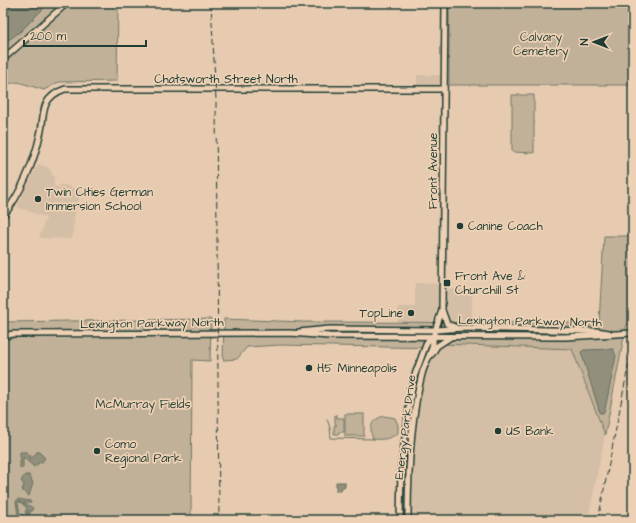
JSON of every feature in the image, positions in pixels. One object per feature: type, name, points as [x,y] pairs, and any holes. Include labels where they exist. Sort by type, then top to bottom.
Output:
[{"type":"street","points":[[3,59],[67,3]]},
{"type":"street","name":"Front Avenue","points":[[433,337],[442,310],[445,3]]},
{"type":"street","name":"Chatsworth Street North","points":[[3,216],[23,182],[40,135],[46,104],[57,92],[69,87],[444,89]]},
{"type":"street","points":[[442,310],[447,324],[460,328]]},
{"type":"street","name":"Lexington Parkway North","points":[[290,333],[329,329],[436,330],[460,328],[596,330],[614,333]]},
{"type":"street","name":"Lexington Parkway North","points":[[3,332],[13,334]]},
{"type":"street","name":"Lexington Parkway North","points":[[3,336],[13,334],[290,333],[329,336],[565,337],[614,333]]},
{"type":"street","points":[[614,333],[633,333]]},
{"type":"street","name":"Energy Park Drive","points":[[408,520],[409,463],[420,382],[434,342],[433,337]]},
{"type":"street","name":"Energy Park Drive","points":[[400,520],[401,467],[412,387],[427,342],[433,337]]},
{"type":"street","points":[[426,362],[437,346],[452,337]]},
{"type":"shaded area","points":[[3,3],[49,3],[21,31],[3,44]]},
{"type":"shaded area","points":[[417,75],[440,75],[440,83],[438,86],[417,85]]},
{"type":"shaded area","points":[[38,164],[49,168],[54,177],[54,186],[59,188],[61,184],[82,191],[75,212],[72,239],[39,238],[46,218],[17,207]]},
{"type":"shaded area","points":[[415,283],[436,284],[439,286],[438,307],[431,325],[398,327],[398,307],[415,307]]},
{"type":"shaded area","points":[[446,289],[472,290],[472,327],[452,325],[446,320]]},
{"type":"shaded area","points":[[441,344],[572,349],[605,435],[588,520],[410,520],[410,474],[422,379],[426,366]]},
{"type":"shaded area","points":[[613,349],[616,356],[605,409],[603,413],[600,413],[581,352],[584,350]]},
{"type":"shaded area","points":[[38,451],[45,458],[41,463],[40,462],[34,467],[23,457],[23,468],[20,468],[20,452],[27,452],[31,456],[28,459],[30,460]]},
{"type":"shaded area","points":[[25,475],[29,475],[33,483],[29,496],[22,490],[24,485],[21,481]]},
{"type":"shaded area","points":[[336,482],[345,482],[345,487],[342,487],[341,491],[336,491]]},
{"type":"shaded area","points":[[18,499],[30,501],[31,503],[23,503],[33,508],[26,520],[20,520],[16,502]],"holes":[[[19,501],[27,508],[25,512],[27,514],[25,516],[20,514]]]},
{"type":"green space","points":[[3,3],[118,3],[117,81],[59,82],[44,90],[18,82],[3,85]]},
{"type":"green space","name":"Calvary Cemetery","points":[[449,3],[633,3],[633,85],[449,85]]},
{"type":"green space","points":[[512,95],[534,95],[534,153],[512,152]]},
{"type":"green space","points":[[604,236],[633,236],[633,311],[631,322],[626,326],[605,435],[572,349],[441,344],[436,348],[280,345],[247,347],[237,359],[223,360],[224,319],[303,322],[599,323]]},
{"type":"green space","name":"Como Regional Park","points":[[211,319],[210,361],[192,360],[191,520],[3,520],[3,322]]},
{"type":"green space","points":[[345,414],[364,414],[364,436],[345,436]]},
{"type":"green space","points":[[335,415],[337,415],[337,418],[344,418],[344,432],[339,432],[339,434],[334,434],[334,426],[337,425],[335,424]]},
{"type":"green space","points":[[384,416],[395,418],[398,425],[398,433],[386,439],[373,439],[371,431],[372,424],[380,417]]},
{"type":"waterway","points":[[327,419],[331,438],[373,439]]},
{"type":"railway","points":[[211,3],[216,100],[219,520]]},
{"type":"railway","points":[[598,520],[633,342]]},
{"type":"place","name":"Twin CIties German Immersion School","points":[[38,199]]},
{"type":"place","name":"Canine Coach","points":[[460,226]]},
{"type":"place","name":"Front Ave & Churchill St","points":[[447,283]]},
{"type":"place","name":"TopLine","points":[[411,313]]},
{"type":"place","name":"H5 Minneapolis","points":[[309,368]]},
{"type":"place","name":"US Bank","points":[[498,431]]},
{"type":"place","name":"Como Regional Park","points":[[97,451]]},
{"type":"park label","name":"McMurray Fields","points":[[143,404]]}]
